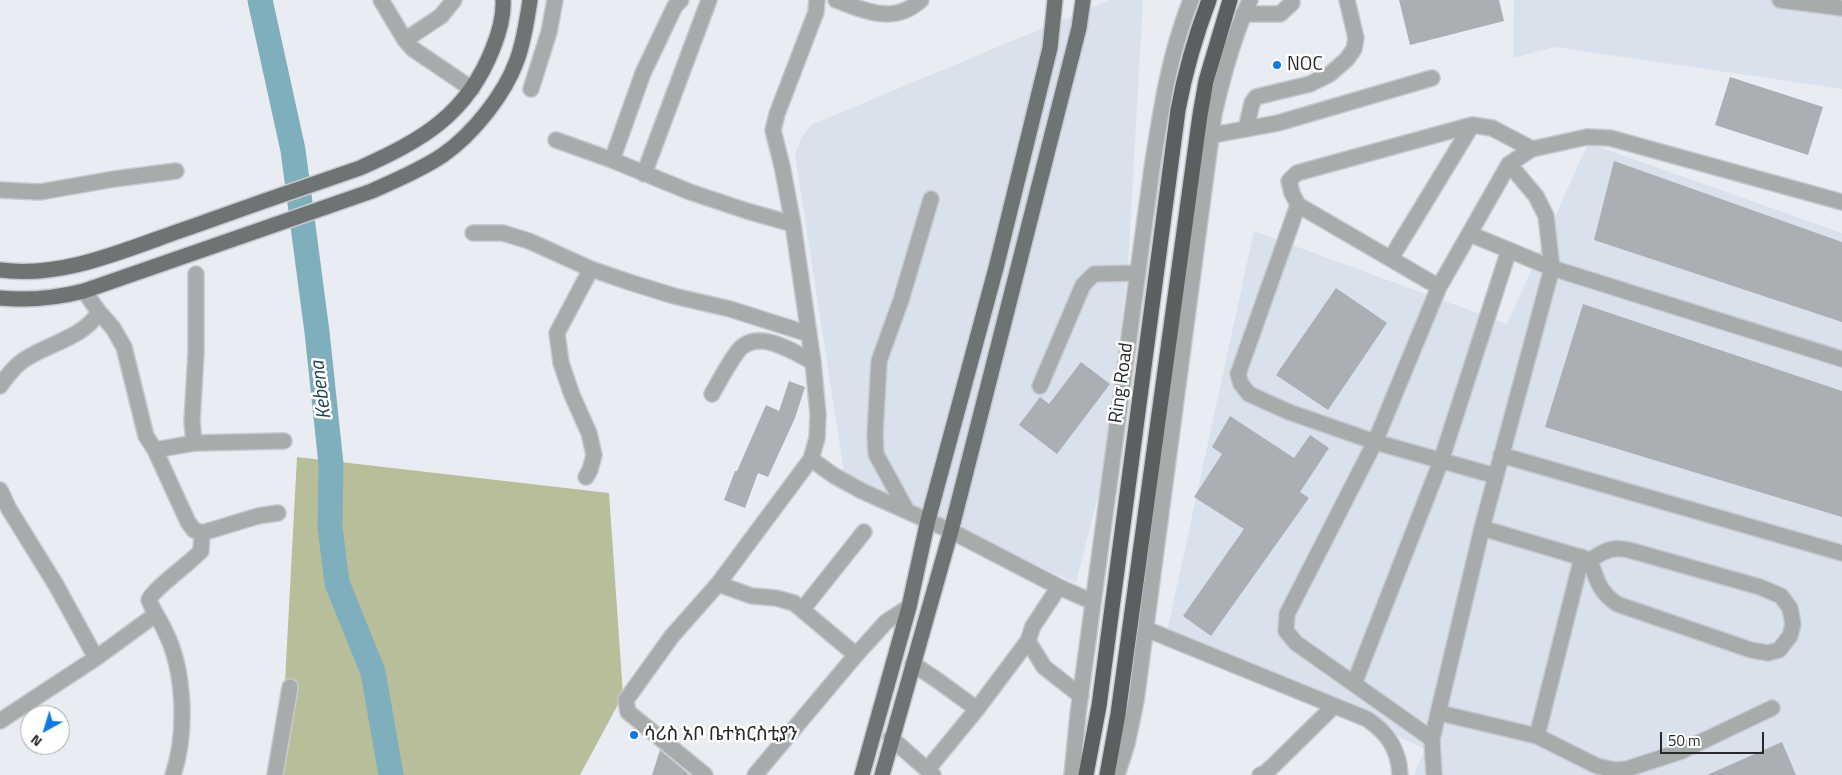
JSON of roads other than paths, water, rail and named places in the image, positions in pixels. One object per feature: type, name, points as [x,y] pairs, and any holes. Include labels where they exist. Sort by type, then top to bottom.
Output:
[{"type":"highway","name":"Ring Road","points":[[1086,775],[1100,696],[1178,110],[1184,76],[1194,39],[1209,0]]},
{"type":"highway","points":[[1107,775],[1120,704],[1200,115],[1210,64],[1230,0]]},
{"type":"main road","points":[[0,270],[16,272],[42,271],[104,257],[360,168],[398,151],[444,121],[472,90],[486,67],[498,35],[504,8],[503,0]]},
{"type":"main road","points":[[0,298],[20,300],[56,298],[84,292],[118,278],[372,191],[413,172],[442,155],[475,128],[500,91],[516,62],[523,43],[530,0]]},
{"type":"main road","points":[[862,775],[909,607],[928,520],[1009,213],[1050,48],[1055,0]]},
{"type":"main road","points":[[882,775],[951,531],[1079,28],[1083,0]]},
{"type":"street","points":[[381,0],[404,40],[432,63],[472,90]]},
{"type":"street","points":[[404,40],[441,16],[454,0]]},
{"type":"street","points":[[531,89],[549,32],[555,0]]},
{"type":"street","points":[[644,174],[709,0]]},
{"type":"street","points":[[705,775],[628,712],[626,700],[672,636],[718,584],[811,459],[817,438],[818,414],[809,334],[793,224],[773,130],[777,114],[816,6],[836,0],[875,13],[890,15],[908,10],[921,0]]},
{"type":"street","points":[[1072,775],[1081,696],[1164,90],[1174,50],[1192,0]]},
{"type":"street","points":[[1246,129],[1252,103],[1256,97],[1310,84],[1330,74],[1347,59],[1354,49],[1356,38],[1347,0]]},
{"type":"street","points":[[1780,0],[1842,8]]},
{"type":"street","points":[[612,160],[643,73],[677,2]]},
{"type":"street","points":[[1117,775],[1127,744],[1136,701],[1213,135],[1214,114],[1221,84],[1247,7],[1280,14],[1292,2]]},
{"type":"street","points":[[1213,135],[1278,123],[1432,78]]},
{"type":"street","points":[[1439,287],[1298,205],[1289,181],[1297,172],[1472,125],[1492,128],[1532,149]]},
{"type":"street","points":[[1391,258],[1472,125]]},
{"type":"street","points":[[1432,739],[1296,643],[1286,630],[1287,614],[1375,442],[1439,287],[1509,164],[1532,149],[1587,137],[1610,138],[1842,202]]},
{"type":"street","points":[[556,140],[612,160],[698,195],[793,224]]},
{"type":"street","points":[[1434,775],[1432,739],[1440,713],[1482,528],[1552,268],[1546,216],[1536,196],[1509,164]]},
{"type":"street","points":[[0,190],[40,192],[114,179],[176,171]]},
{"type":"street","points":[[907,511],[876,454],[875,434],[879,361],[901,300],[931,199]]},
{"type":"street","points":[[1298,205],[1238,374],[1241,384],[1249,394],[1289,412],[1375,442],[1496,476]]},
{"type":"street","points":[[473,233],[503,233],[529,241],[590,269],[674,296],[730,309],[809,334]]},
{"type":"street","points":[[1470,234],[1552,268],[1842,360]]},
{"type":"street","points":[[1354,684],[1441,461],[1509,250]]},
{"type":"street","points":[[586,477],[594,455],[589,433],[561,363],[557,333],[590,269]]},
{"type":"street","points":[[1040,386],[1083,285],[1094,274],[1138,273]]},
{"type":"street","points":[[194,443],[192,421],[196,353],[196,274]]},
{"type":"street","points":[[84,292],[113,328],[124,347],[146,436],[155,450],[188,522],[194,530],[202,533],[258,516],[278,513]]},
{"type":"street","points":[[0,386],[27,358],[82,330],[95,319],[99,312]]},
{"type":"street","points":[[712,394],[740,349],[749,343],[762,340],[778,344],[813,362]]},
{"type":"street","points":[[155,450],[194,443],[284,441]]},
{"type":"street","points":[[1501,455],[1842,553]]},
{"type":"street","points":[[811,459],[833,475],[951,531],[1059,587],[1094,602]]},
{"type":"street","points":[[0,490],[9,510],[56,585],[96,658]]},
{"type":"street","points":[[1482,528],[1586,559],[1617,547],[1760,587],[1781,596],[1790,608],[1793,624],[1790,636],[1779,650],[1768,653],[1617,604],[1605,596],[1586,559]]},
{"type":"street","points":[[802,610],[864,532]]},
{"type":"street","points":[[173,775],[181,743],[182,693],[165,631],[155,615],[149,600],[154,590],[180,571],[201,551],[202,533]]},
{"type":"street","points":[[1537,736],[1586,559]]},
{"type":"street","points":[[718,584],[752,596],[776,598],[794,603],[856,655]]},
{"type":"street","points":[[892,738],[930,772],[1016,654],[1028,641],[1033,626],[1059,587]]},
{"type":"street","points":[[755,775],[886,622],[909,607]]},
{"type":"street","points":[[0,721],[96,658],[155,615]]},
{"type":"street","points":[[1146,629],[1367,719],[1386,734],[1398,756],[1400,775]]},
{"type":"street","points":[[1028,641],[1044,667],[1081,696]]},
{"type":"street","points":[[913,664],[977,709]]},
{"type":"street","points":[[275,775],[290,687]]},
{"type":"street","points":[[1260,775],[1274,765],[1334,706]]},
{"type":"street","points":[[1440,713],[1537,736],[1611,773],[1682,751],[1772,708]]},
{"type":"waterway","name":"Kebena","points":[[260,0],[293,150],[317,332],[331,464],[330,527],[337,583],[373,672],[391,775]]},
{"type":"place","name":"NOC","points":[[1277,65]]},
{"type":"place","name":"ሳሪስ አቦ ቤተክርስቲያን","points":[[634,735]]}]
